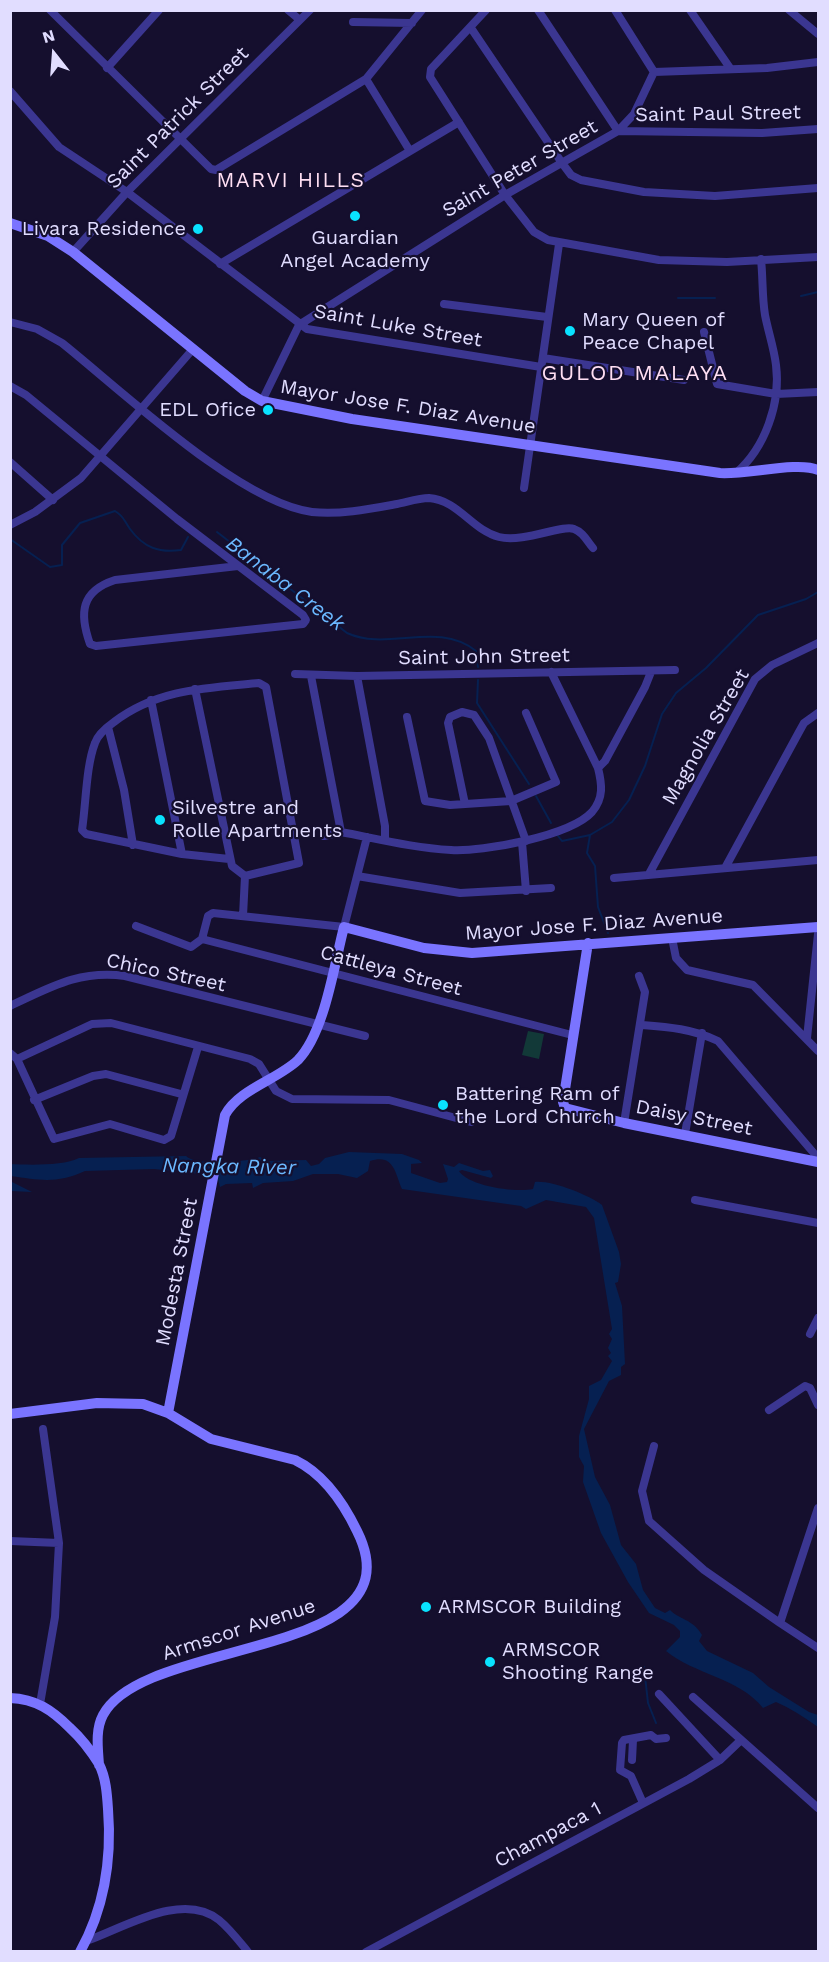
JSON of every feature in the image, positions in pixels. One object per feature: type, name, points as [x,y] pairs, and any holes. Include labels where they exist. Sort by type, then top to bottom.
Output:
[{"type":"main road","name":"Mayor Jose F. Diaz Avenue","points":[[10,223],[48,236],[73,252],[245,391],[262,401],[352,419],[735,474],[798,467],[819,470]]},
{"type":"main road","name":"Mayor Jose F. Diaz Avenue","points":[[345,927],[442,951],[500,952],[588,943],[819,927]]},
{"type":"main road","points":[[270,1080],[297,1061],[319,1026],[345,927]]},
{"type":"main road","points":[[572,1035],[588,943]]},
{"type":"main road","name":"Daisy Street","points":[[572,1035],[564,1105],[624,1123],[819,1160]]},
{"type":"main road","name":"Modesta Street","points":[[168,1413],[220,1137],[229,1107],[270,1080]]},
{"type":"main road","name":"Armscor Avenue","points":[[10,1414],[118,1402],[143,1404],[168,1413],[211,1439],[295,1460],[318,1474],[335,1496],[360,1538],[367,1566],[364,1584],[352,1604],[344,1612],[323,1623],[164,1674],[122,1693],[101,1717],[98,1737],[99,1765]]},
{"type":"main road","points":[[10,1698],[28,1699],[40,1704],[74,1731],[99,1765],[108,1799],[109,1863],[101,1902],[83,1946]]},
{"type":"street","points":[[50,10],[59,14],[107,68],[180,140],[211,169],[216,170],[366,80],[422,10]]},
{"type":"street","points":[[107,68],[159,10]]},
{"type":"street","points":[[288,10],[300,20]]},
{"type":"street","name":"Saint Patrick Street","points":[[73,252],[127,192],[310,10]]},
{"type":"street","points":[[486,10],[431,69],[430,77],[505,195],[534,232],[559,244],[659,260],[727,262],[819,257]]},
{"type":"street","name":"Saint Paul Street","points":[[537,10],[618,131],[762,133],[819,129]]},
{"type":"street","points":[[615,10],[654,72],[767,68],[819,62]]},
{"type":"street","points":[[690,10],[729,68]]},
{"type":"street","points":[[789,10],[819,34]]},
{"type":"street","points":[[353,22],[412,23]]},
{"type":"street","points":[[471,28],[562,164],[571,175],[581,180],[644,192],[715,196],[819,188]]},
{"type":"street","name":"Saint Peter Street","points":[[299,326],[505,195],[618,131],[634,114],[654,72]]},
{"type":"street","points":[[366,80],[410,151]]},
{"type":"street","name":"Saint Luke Street","points":[[10,91],[59,147],[127,192],[299,326],[541,367]]},
{"type":"street","points":[[220,264],[459,122]]},
{"type":"street","points":[[524,488],[559,244]]},
{"type":"street","points":[[735,474],[751,460],[763,437],[776,394],[776,367],[765,307],[761,259]]},
{"type":"street","points":[[444,304],[547,317]]},
{"type":"street","points":[[10,322],[37,329],[62,343],[217,467],[278,503],[312,512],[358,511],[429,498],[455,507],[477,525],[498,537],[525,538],[567,527],[582,534],[592,548]]},
{"type":"street","points":[[262,401],[299,326]]},
{"type":"street","points":[[704,332],[717,384],[776,394],[819,392]]},
{"type":"street","points":[[10,525],[52,500],[81,478],[140,406],[192,349]]},
{"type":"street","points":[[543,358],[684,380]]},
{"type":"street","points":[[10,386],[26,395],[99,456],[303,615],[306,620],[303,624],[96,646],[90,644],[84,606],[93,589],[115,580],[238,566]]},
{"type":"street","points":[[10,462],[52,500]]},
{"type":"street","name":"Magnolia Street","points":[[649,874],[755,679],[772,665],[819,643]]},
{"type":"street","name":"Saint John Street","points":[[295,674],[357,676],[675,670]]},
{"type":"street","points":[[324,836],[341,832],[454,850],[524,842],[580,821],[592,811],[602,793],[598,768],[551,672]]},
{"type":"street","points":[[598,768],[645,687],[651,672]]},
{"type":"street","points":[[311,676],[341,832]]},
{"type":"street","points":[[357,676],[385,826],[385,840]]},
{"type":"street","points":[[195,689],[229,859],[235,869],[245,876],[296,865],[300,861],[266,687],[259,682],[195,689],[151,700],[132,709],[108,727],[94,744],[82,830],[86,834],[133,845],[182,854],[229,859]]},
{"type":"street","points":[[151,700],[182,854]]},
{"type":"street","points":[[465,804],[448,723],[455,713],[468,712],[474,715],[489,738],[511,801],[524,842],[526,891]]},
{"type":"street","points":[[407,717],[425,801],[450,805],[511,801],[556,783],[526,713]]},
{"type":"street","points":[[725,868],[804,723],[819,713]]},
{"type":"street","points":[[108,727],[124,790],[133,845]]},
{"type":"street","points":[[202,939],[210,914],[345,927],[367,837]]},
{"type":"street","points":[[614,878],[819,860]]},
{"type":"street","points":[[243,916],[245,876]]},
{"type":"street","points":[[357,876],[460,893],[551,888]]},
{"type":"street","name":"Cattleya Street","points":[[136,926],[191,947],[202,939],[572,1035]]},
{"type":"street","points":[[807,1038],[819,934]]},
{"type":"street","points":[[672,938],[676,957],[687,970],[753,985],[819,1051]]},
{"type":"street","name":"Chico Street","points":[[10,1006],[62,983],[99,973],[125,976],[365,1036]]},
{"type":"street","points":[[624,1123],[642,1025],[645,992],[639,976]]},
{"type":"street","points":[[198,1047],[181,1094],[171,1136],[164,1140],[110,1124],[54,1138],[14,1056],[84,1028],[100,1023],[111,1023],[250,1059],[259,1064],[276,1091],[292,1099],[389,1100],[471,1122]]},
{"type":"street","points":[[642,1025],[676,1027],[702,1033],[718,1041],[819,1160]]},
{"type":"street","points":[[685,1134],[702,1033]]},
{"type":"street","points":[[34,1100],[93,1076],[106,1074],[181,1094]]},
{"type":"street","points":[[695,1200],[819,1223]]},
{"type":"street","points":[[810,1334],[819,1318]]},
{"type":"street","points":[[769,1410],[805,1386],[810,1388],[819,1405]]},
{"type":"street","points":[[40,1704],[55,1617],[59,1543],[43,1429]]},
{"type":"street","points":[[654,1446],[642,1491],[650,1521],[704,1570],[819,1648]]},
{"type":"street","points":[[780,1623],[819,1508]]},
{"type":"street","points":[[10,1541],[59,1543]]},
{"type":"street","points":[[659,1694],[720,1760]]},
{"type":"street","points":[[693,1697],[740,1741],[819,1808]]},
{"type":"street","points":[[643,1803],[631,1776],[620,1770],[622,1743],[624,1740],[651,1736],[656,1739],[666,1738]]},
{"type":"street","points":[[632,1760],[633,1740]]},
{"type":"street","name":"Champaca 1","points":[[366,1952],[720,1760],[740,1741]]},
{"type":"street","points":[[83,1946],[145,1915],[187,1910],[211,1915],[220,1921],[248,1952]]},
{"type":"green space","points":[[528,1031],[544,1034],[539,1059],[522,1055]]},
{"type":"water","name":"Nangka River","points":[[349,1152],[402,1154],[422,1163],[411,1164],[411,1173],[440,1183],[447,1182],[448,1179],[443,1164],[454,1167],[459,1163],[483,1171],[490,1170],[493,1176],[491,1178],[459,1171],[472,1181],[482,1184],[504,1189],[525,1190],[533,1189],[535,1182],[550,1183],[579,1193],[602,1205],[621,1264],[618,1282],[615,1283],[622,1306],[625,1364],[621,1367],[621,1375],[609,1381],[584,1429],[595,1477],[610,1505],[621,1545],[636,1564],[643,1590],[655,1608],[665,1613],[670,1610],[690,1622],[702,1635],[699,1641],[707,1651],[753,1673],[769,1687],[809,1712],[818,1715],[818,1727],[776,1702],[763,1708],[741,1689],[690,1666],[666,1651],[680,1637],[680,1631],[674,1625],[649,1613],[628,1582],[601,1533],[583,1482],[584,1466],[579,1457],[579,1436],[589,1399],[589,1386],[601,1380],[612,1361],[608,1356],[611,1353],[608,1348],[612,1339],[609,1334],[612,1329],[594,1218],[586,1207],[546,1200],[526,1209],[521,1206],[402,1189],[389,1162],[378,1159],[370,1161],[368,1171],[357,1178],[338,1174],[313,1174],[293,1181],[263,1183],[253,1188],[252,1183],[226,1184],[220,1187],[218,1179],[210,1175],[154,1169],[85,1171],[66,1178],[30,1179],[11,1176],[10,1164],[55,1164],[79,1158],[186,1156],[210,1162],[234,1162],[260,1157],[268,1161],[306,1160],[311,1166],[319,1164],[325,1158]]},
{"type":"water","points":[[10,1181],[32,1192],[11,1191]]},
{"type":"waterway","points":[[801,296],[818,292]]},
{"type":"waterway","points":[[678,298],[715,298]]},
{"type":"waterway","name":"Banaba Creek","points":[[10,539],[50,567],[62,565],[62,545],[80,523],[115,511],[135,535],[152,548],[166,551],[181,550],[188,537]]},
{"type":"waterway","name":"Banaba Creek","points":[[217,532],[347,633],[363,638],[429,637],[461,642],[476,651],[478,667]]},
{"type":"waterway","points":[[590,835],[612,822],[629,800],[645,766],[662,714],[676,693],[706,668],[758,615],[806,599],[818,592]]},
{"type":"waterway","name":"Banaba Creek","points":[[478,680],[477,703],[529,784]]},
{"type":"waterway","name":"Banaba Creek","points":[[536,796],[551,823]]},
{"type":"waterway","name":"Banaba Creek","points":[[558,836],[562,841],[590,835],[587,853],[595,866],[598,907],[608,933]]},
{"type":"waterway","points":[[644,1667],[648,1703],[656,1723]]},
{"type":"place","name":"Guardian Angel Academy","points":[[355,216]]},
{"type":"place","name":"Livara Residence","points":[[198,229]]},
{"type":"place","name":"Mary Queen of Peace Chapel","points":[[570,331]]},
{"type":"place","name":"EDL Ofice","points":[[268,410]]},
{"type":"place","name":"Silvestre and Rolle Apartments","points":[[160,820]]},
{"type":"place","name":"Battering Ram of the Lord Church","points":[[443,1105]]},
{"type":"place","name":"ARMSCOR Building","points":[[426,1607]]},
{"type":"place","name":"ARMSCOR Shooting Range","points":[[490,1662]]},
{"type":"district","name":"MARVI HILLS","points":[[291,181]]},
{"type":"district","name":"GULOD MALAYA","points":[[635,374]]}]
